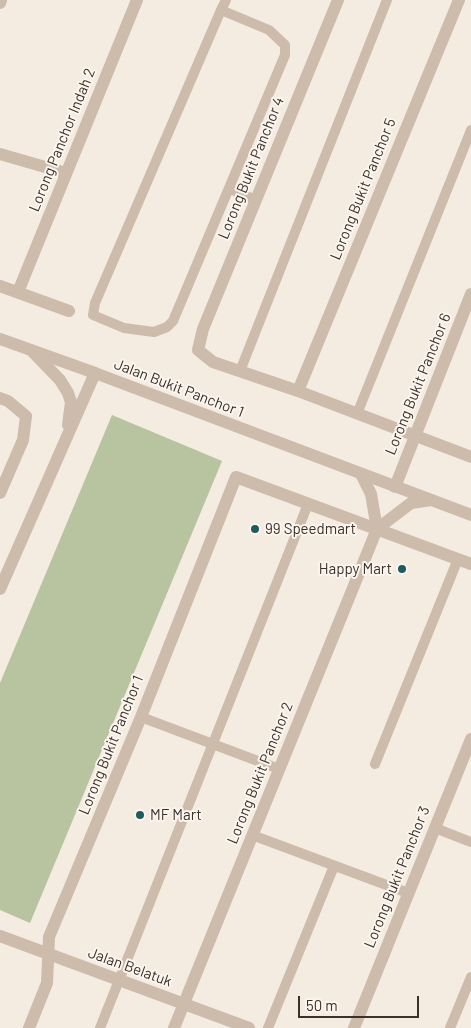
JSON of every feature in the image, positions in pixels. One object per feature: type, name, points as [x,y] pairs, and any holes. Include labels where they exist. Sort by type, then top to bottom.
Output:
[{"type":"street","name":"Lorong Panchor Indah 2","points":[[18,292],[137,0]]},
{"type":"street","name":"Lorong Bukit Panchor 4","points":[[240,371],[213,362],[198,350],[203,329],[338,0]]},
{"type":"street","name":"Lorong Bukit Panchor 5","points":[[298,391],[460,0]]},
{"type":"street","points":[[0,154],[66,173]]},
{"type":"street","points":[[0,286],[69,312]]},
{"type":"street","name":"Lorong Bukit Panchor 6","points":[[395,487],[471,294]]},
{"type":"street","points":[[0,339],[96,373]]},
{"type":"street","points":[[31,350],[60,380],[68,393],[71,402],[66,440]]},
{"type":"street","points":[[240,371],[471,457]]},
{"type":"street","name":"Jalan Bukit Panchor 1","points":[[0,589],[96,373],[471,515]]},
{"type":"street","points":[[0,398],[8,401],[26,416],[23,440],[0,493]]},
{"type":"street","points":[[361,474],[371,494],[377,530]]},
{"type":"street","name":"Lorong Bukit Panchor 1","points":[[29,1028],[47,984],[50,937],[141,717],[236,478],[308,504]]},
{"type":"street","points":[[377,530],[411,503],[432,500]]},
{"type":"street","points":[[308,504],[471,564]]},
{"type":"street","name":"Lorong Bukit Panchor 2","points":[[174,1028],[377,530]]},
{"type":"street","name":"Lorong Bukit Panchor 3","points":[[354,1028],[471,739]]},
{"type":"street","name":"Jalan Belatuk","points":[[0,936],[249,1028]]},
{"type":"lane","points":[[221,10],[269,30],[285,45],[285,55],[173,321],[167,327],[154,332],[124,328],[93,315],[95,303],[221,10],[226,0]]},
{"type":"lane","points":[[240,371],[388,0]]},
{"type":"lane","points":[[357,414],[471,130]]},
{"type":"lane","points":[[230,189],[256,200]]},
{"type":"lane","points":[[100,1028],[308,504]]},
{"type":"lane","points":[[375,764],[458,559]]},
{"type":"lane","points":[[141,717],[279,769]]},
{"type":"lane","points":[[435,828],[471,842]]},
{"type":"lane","points":[[252,835],[408,893]]},
{"type":"lane","points":[[268,1028],[334,866]]},
{"type":"lane","points":[[450,1028],[471,977]]},
{"type":"green space","points":[[112,415],[222,461],[30,923],[0,910],[0,683]]},
{"type":"place","name":"99 Speedmart","points":[[255,529]]},
{"type":"place","name":"Happy Mart","points":[[402,569]]},
{"type":"place","name":"MF Mart","points":[[140,815]]}]
